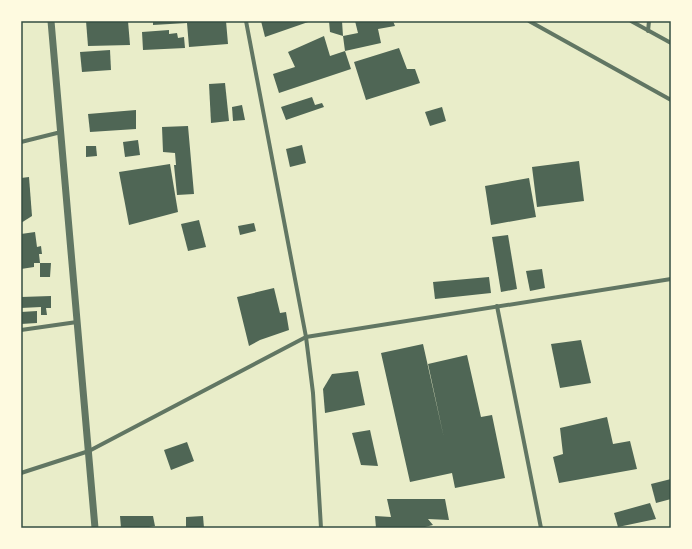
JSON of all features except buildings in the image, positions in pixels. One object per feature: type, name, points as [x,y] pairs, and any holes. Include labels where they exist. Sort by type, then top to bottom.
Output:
[{"type":"street","points":[[51,21],[95,528]]},
{"type":"street","points":[[246,21],[306,337],[313,393],[321,528]]},
{"type":"street","points":[[529,21],[671,100]]},
{"type":"street","points":[[631,21],[671,43]]},
{"type":"street","points":[[648,21],[648,31]]},
{"type":"street","points":[[21,142],[61,132]]},
{"type":"street","points":[[21,473],[89,451],[306,337],[671,278]]},
{"type":"street","points":[[497,306],[541,528]]},
{"type":"street","points":[[21,330],[77,322]]}]
